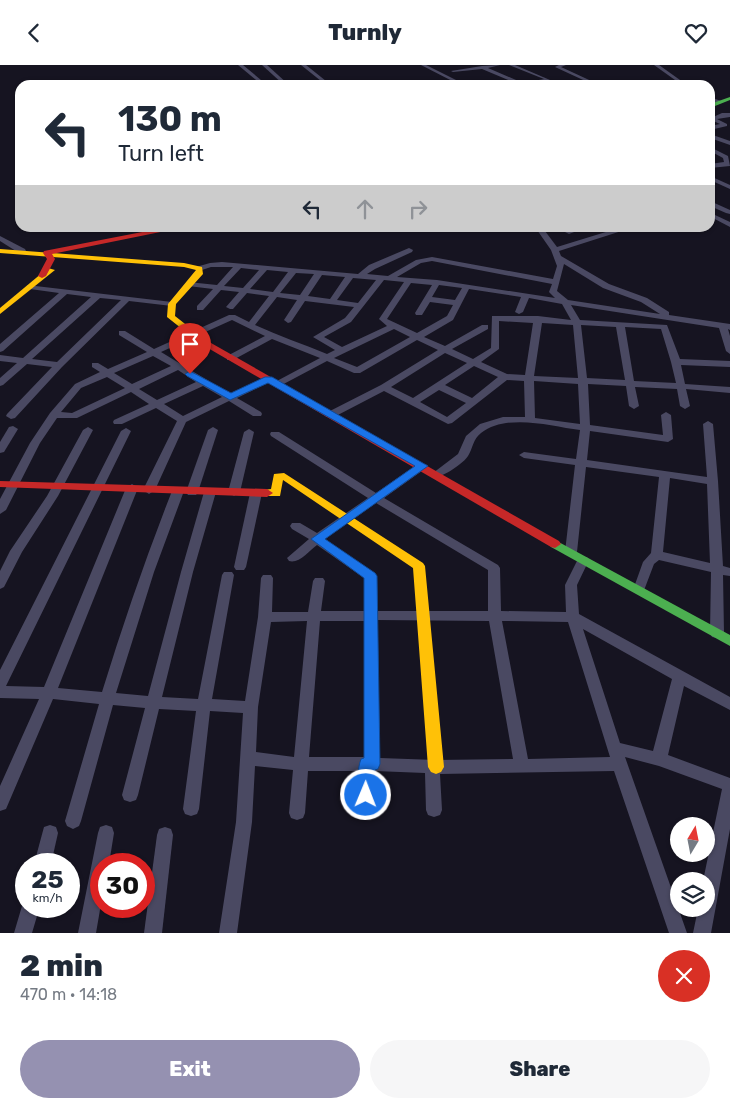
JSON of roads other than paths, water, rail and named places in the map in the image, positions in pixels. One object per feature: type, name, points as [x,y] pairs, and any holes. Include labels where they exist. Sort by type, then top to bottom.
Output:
[{"type":"street","points":[[240,65],[259,80]]},
{"type":"street","points":[[264,65],[281,80]]},
{"type":"street","points":[[303,65],[322,80]]},
{"type":"street","points":[[423,65],[454,80]]},
{"type":"street","points":[[449,66],[455,65]]},
{"type":"street","points":[[454,71],[498,65]]},
{"type":"street","points":[[511,65],[548,80]]},
{"type":"street","points":[[564,65],[557,67],[587,80]]},
{"type":"street","points":[[656,65],[678,80]]},
{"type":"street","points":[[482,67],[511,80]]},
{"type":"street","points":[[715,118],[730,115]]},
{"type":"street","points":[[715,120],[724,125],[715,127]]},
{"type":"street","points":[[715,135],[728,133]]},
{"type":"street","points":[[715,138],[730,143]]},
{"type":"street","points":[[723,152],[730,150]]},
{"type":"street","points":[[715,152],[726,157],[729,164],[715,165]]},
{"type":"street","points":[[715,180],[730,187]]},
{"type":"street","points":[[715,206],[728,212]]},
{"type":"street","points":[[715,217],[730,225]]},
{"type":"street","points":[[46,253],[156,232]]},
{"type":"street","points":[[541,232],[554,250],[561,266],[553,292],[566,301],[576,323],[583,381],[584,428],[577,556],[571,585],[573,617],[619,764],[678,933]]},
{"type":"street","points":[[554,250],[614,232]]},
{"type":"street","points":[[0,238],[22,251]]},
{"type":"street","points":[[74,258],[72,254],[84,246]]},
{"type":"street","points":[[360,276],[372,267],[410,250]]},
{"type":"street","points":[[554,250],[606,286],[644,300],[670,317]]},
{"type":"street","points":[[0,251],[22,251],[74,258],[184,265],[199,269],[216,264],[239,265],[467,286],[726,327],[730,351]]},
{"type":"street","points":[[42,276],[50,262],[46,253]]},
{"type":"street","points":[[0,312],[42,276],[60,263],[74,258]]},
{"type":"street","points":[[342,350],[317,337],[348,320],[358,305],[386,278],[426,258],[438,258],[450,262],[555,282]]},
{"type":"street","points":[[200,308],[239,265]]},
{"type":"street","points":[[230,307],[264,267]]},
{"type":"street","points":[[199,269],[200,272],[172,305],[171,317],[193,335],[577,556],[730,641]]},
{"type":"street","points":[[250,325],[293,271]]},
{"type":"street","points":[[288,320],[319,273]]},
{"type":"street","points":[[332,302],[350,276]]},
{"type":"street","points":[[409,280],[383,319],[392,327],[505,377],[730,390]]},
{"type":"street","points":[[419,313],[437,282]]},
{"type":"street","points":[[191,284],[358,305]]},
{"type":"street","points":[[0,510],[35,443],[78,385],[232,317],[290,345],[300,346],[357,371],[450,318],[467,286]]},
{"type":"street","points":[[30,287],[172,305]]},
{"type":"street","points":[[0,349],[66,291]]},
{"type":"street","points":[[519,312],[526,295]]},
{"type":"street","points":[[0,383],[97,296]]},
{"type":"street","points":[[428,299],[458,303]]},
{"type":"street","points":[[11,416],[59,365],[126,300]]},
{"type":"street","points":[[412,403],[496,349],[495,318],[664,327],[676,362],[685,406]]},
{"type":"street","points":[[530,420],[529,377],[538,319]]},
{"type":"street","points":[[620,325],[632,383],[634,406]]},
{"type":"street","points":[[149,490],[182,420],[230,397],[274,381],[392,327]]},
{"type":"street","points":[[330,415],[384,387],[485,327]]},
{"type":"street","points":[[122,333],[257,415]]},
{"type":"street","points":[[230,358],[272,336]]},
{"type":"street","points":[[0,358],[59,365]]},
{"type":"street","points":[[676,362],[730,364]]},
{"type":"street","points":[[95,365],[182,420]]},
{"type":"street","points":[[54,415],[73,416],[177,367]]},
{"type":"street","points":[[384,387],[448,421],[505,377]]},
{"type":"street","points":[[118,422],[203,382]]},
{"type":"street","points":[[439,386],[472,402]]},
{"type":"street","points":[[437,475],[463,456],[470,438],[484,425],[503,420],[530,420],[668,439],[666,415]]},
{"type":"street","points":[[708,424],[718,568],[717,633]]},
{"type":"street","points":[[0,450],[13,429]]},
{"type":"street","points":[[0,584],[20,545],[59,484],[88,430]]},
{"type":"street","points":[[73,821],[106,698],[148,570],[213,430]]},
{"type":"street","points":[[0,683],[126,431]]},
{"type":"street","points":[[234,493],[249,432]]},
{"type":"street","points":[[275,434],[376,499],[494,568],[495,617],[522,767]]},
{"type":"street","points":[[524,455],[713,481]]},
{"type":"street","points":[[293,557],[422,466]]},
{"type":"street","points":[[639,590],[649,562],[657,555],[665,475]]},
{"type":"street","points":[[0,484],[59,484],[149,490],[276,493],[278,476],[284,476],[346,519],[418,565],[434,767],[434,810]]},
{"type":"street","points":[[0,804],[48,693],[132,488]]},
{"type":"street","points":[[130,795],[187,572],[210,492]]},
{"type":"street","points":[[191,809],[204,704],[234,571],[256,493]]},
{"type":"street","points":[[296,526],[370,576],[372,616],[369,764],[366,810]]},
{"type":"street","points":[[657,555],[730,572]]},
{"type":"street","points":[[228,933],[244,822],[251,707],[265,617],[266,578]]},
{"type":"street","points":[[297,813],[300,764],[319,581]]},
{"type":"street","points":[[265,617],[422,615],[573,617],[730,704]]},
{"type":"street","points":[[659,759],[680,675]]},
{"type":"street","points":[[0,692],[48,693],[155,703],[251,707]]},
{"type":"street","points":[[614,748],[659,759],[730,785],[702,933]]},
{"type":"street","points":[[248,758],[300,764],[369,764],[434,767],[619,764]]},
{"type":"street","points":[[45,853],[50,833]]},
{"type":"street","points":[[88,933],[106,833]]},
{"type":"street","points":[[153,933],[165,835]]},
{"type":"street","points":[[23,933],[27,918]]}]
